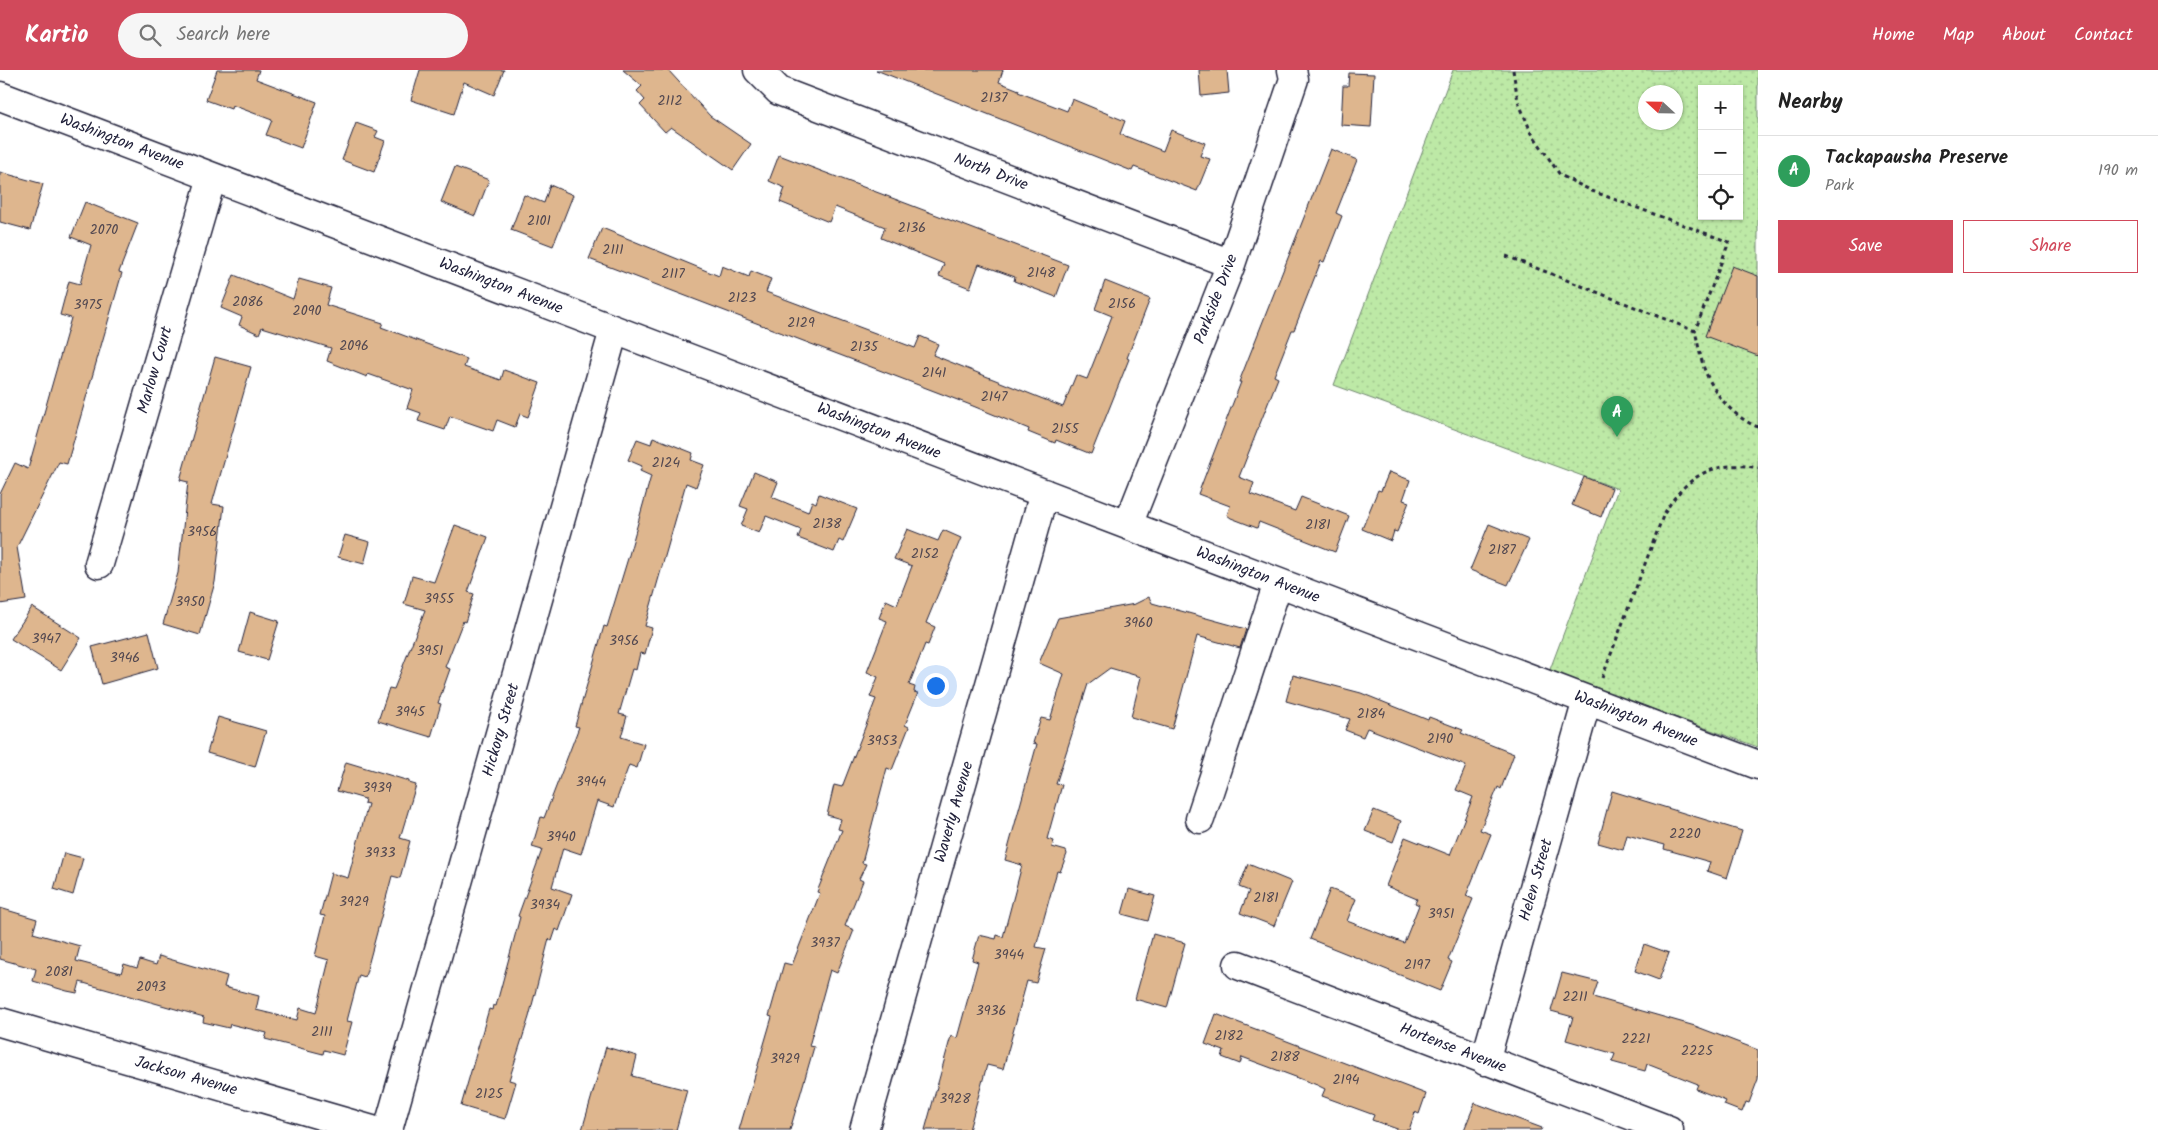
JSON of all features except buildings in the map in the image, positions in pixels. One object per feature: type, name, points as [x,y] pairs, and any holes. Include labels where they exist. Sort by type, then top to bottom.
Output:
[{"type":"street","name":"North Drive","points":[[758,70],[779,91],[1231,264]]},
{"type":"street","name":"Parkside Drive","points":[[1128,525],[1231,264],[1294,79],[1292,70]]},
{"type":"street","name":"Washington Avenue","points":[[0,96],[1278,583],[1593,693],[1758,765]]},
{"type":"street","name":"Marlow Court","points":[[99,564],[212,176]]},
{"type":"street","name":"Hickory Street","points":[[388,1130],[614,330]]},
{"type":"street","name":"Waverly Avenue","points":[[864,1130],[1044,494]]},
{"type":"street","points":[[1200,819],[1278,583]]},
{"type":"street","name":"Helen Street","points":[[1485,1060],[1593,693]]},
{"type":"street","name":"Hortense Avenue","points":[[1238,965],[1669,1130]]},
{"type":"street","name":"Jackson Avenue","points":[[1,1028],[372,1130]]},
{"type":"path","points":[[1513,70],[1518,101],[1531,132],[1560,175],[1592,191],[1729,242],[1695,330],[1705,370],[1725,404],[1758,427]]},
{"type":"path","points":[[1506,256],[1695,330]]},
{"type":"path","points":[[1593,693],[1663,516],[1672,498],[1686,484],[1703,473],[1723,467],[1744,465],[1758,468]]},
{"type":"green space","points":[[1453,70],[1758,70],[1758,747],[1549,672],[1618,489],[1334,385]]},
{"type":"place","name":"Tackapausha Preserve","points":[[1617,437]]}]
